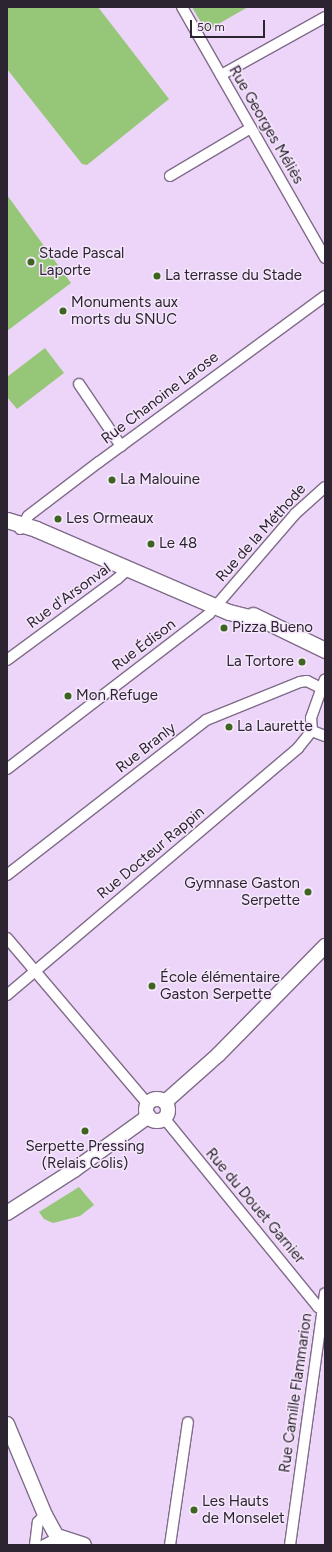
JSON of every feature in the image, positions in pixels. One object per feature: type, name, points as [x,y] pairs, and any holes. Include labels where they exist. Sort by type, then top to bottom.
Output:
[{"type":"main road","points":[[7,520],[17,526],[260,620],[325,650]]},
{"type":"main road","points":[[284,630],[325,641]]},
{"type":"main road","points":[[165,1102],[218,1054],[325,946]]},
{"type":"main road","points":[[7,1213],[74,1170],[148,1110],[156,1099],[165,1102]]},
{"type":"main road","points":[[148,1110],[158,1120],[164,1118],[168,1110],[165,1102]]},
{"type":"main road","points":[[7,1424],[10,1440],[56,1542],[84,1545]]},
{"type":"street","name":"Rue Georges Méliès","points":[[182,7],[325,258]]},
{"type":"street","points":[[221,76],[325,17]]},
{"type":"street","points":[[170,176],[251,128]]},
{"type":"street","name":"Rue Chanoine Larose","points":[[17,526],[120,446],[325,296]]},
{"type":"street","points":[[79,384],[120,446]]},
{"type":"street","name":"Rue de la Méthode","points":[[218,604],[295,514],[325,487]]},
{"type":"street","name":"Rue d'Arsonval","points":[[7,660],[117,579],[128,569]]},
{"type":"street","name":"Rue Édison","points":[[7,769],[218,604]]},
{"type":"street","name":"Rue Branly","points":[[7,875],[206,720],[300,682],[307,681],[323,683]]},
{"type":"street","points":[[323,683],[311,718],[312,731],[325,736]]},
{"type":"street","name":"Rue Docteur Rappin","points":[[7,995],[292,753],[312,731]]},
{"type":"street","points":[[7,938],[133,1089],[148,1110]]},
{"type":"street","name":"Rue du Douet Garnier","points":[[164,1118],[324,1310]]},
{"type":"street","name":"Rue Camille Flammarion","points":[[290,1545],[324,1310],[325,1293]]},
{"type":"street","points":[[170,1545],[188,1422]]},
{"type":"street","points":[[35,1545],[38,1522],[45,1516]]},
{"type":"green space","points":[[7,7],[98,7],[169,99],[87,165],[82,164],[7,69]]},
{"type":"green space","points":[[192,7],[248,7],[206,31]]},
{"type":"green space","name":"Stade Pascal Laporte","points":[[7,195],[71,283],[7,331]]},
{"type":"green space","points":[[45,348],[64,373],[17,409],[7,397],[7,377]]},
{"type":"green space","points":[[79,1187],[94,1205],[80,1216],[53,1223],[44,1219],[39,1212]]},
{"type":"place","name":"Stade Pascal Laporte","points":[[31,262]]},
{"type":"place","name":"La terrasse du Stade","points":[[157,276]]},
{"type":"place","name":"Monuments aux morts du SNUC","points":[[63,311]]},
{"type":"place","name":"La Malouine","points":[[112,480]]},
{"type":"place","name":"Les Ormeaux","points":[[58,519]]},
{"type":"place","name":"Le 48","points":[[151,544]]},
{"type":"place","name":"Pizza Bueno","points":[[224,628]]},
{"type":"place","name":"La Tortore","points":[[302,662]]},
{"type":"place","name":"Mon Refuge","points":[[68,696]]},
{"type":"place","name":"La Laurette","points":[[229,727]]},
{"type":"place","name":"Gymnase Gaston Serpette","points":[[308,892]]},
{"type":"place","name":"École élémentaire Gaston Serpette","points":[[152,986]]},
{"type":"place","name":"Serpette Pressing (Relais Colis)","points":[[85,1131]]},
{"type":"place","name":"Les Hauts de Monselet","points":[[194,1510]]}]
